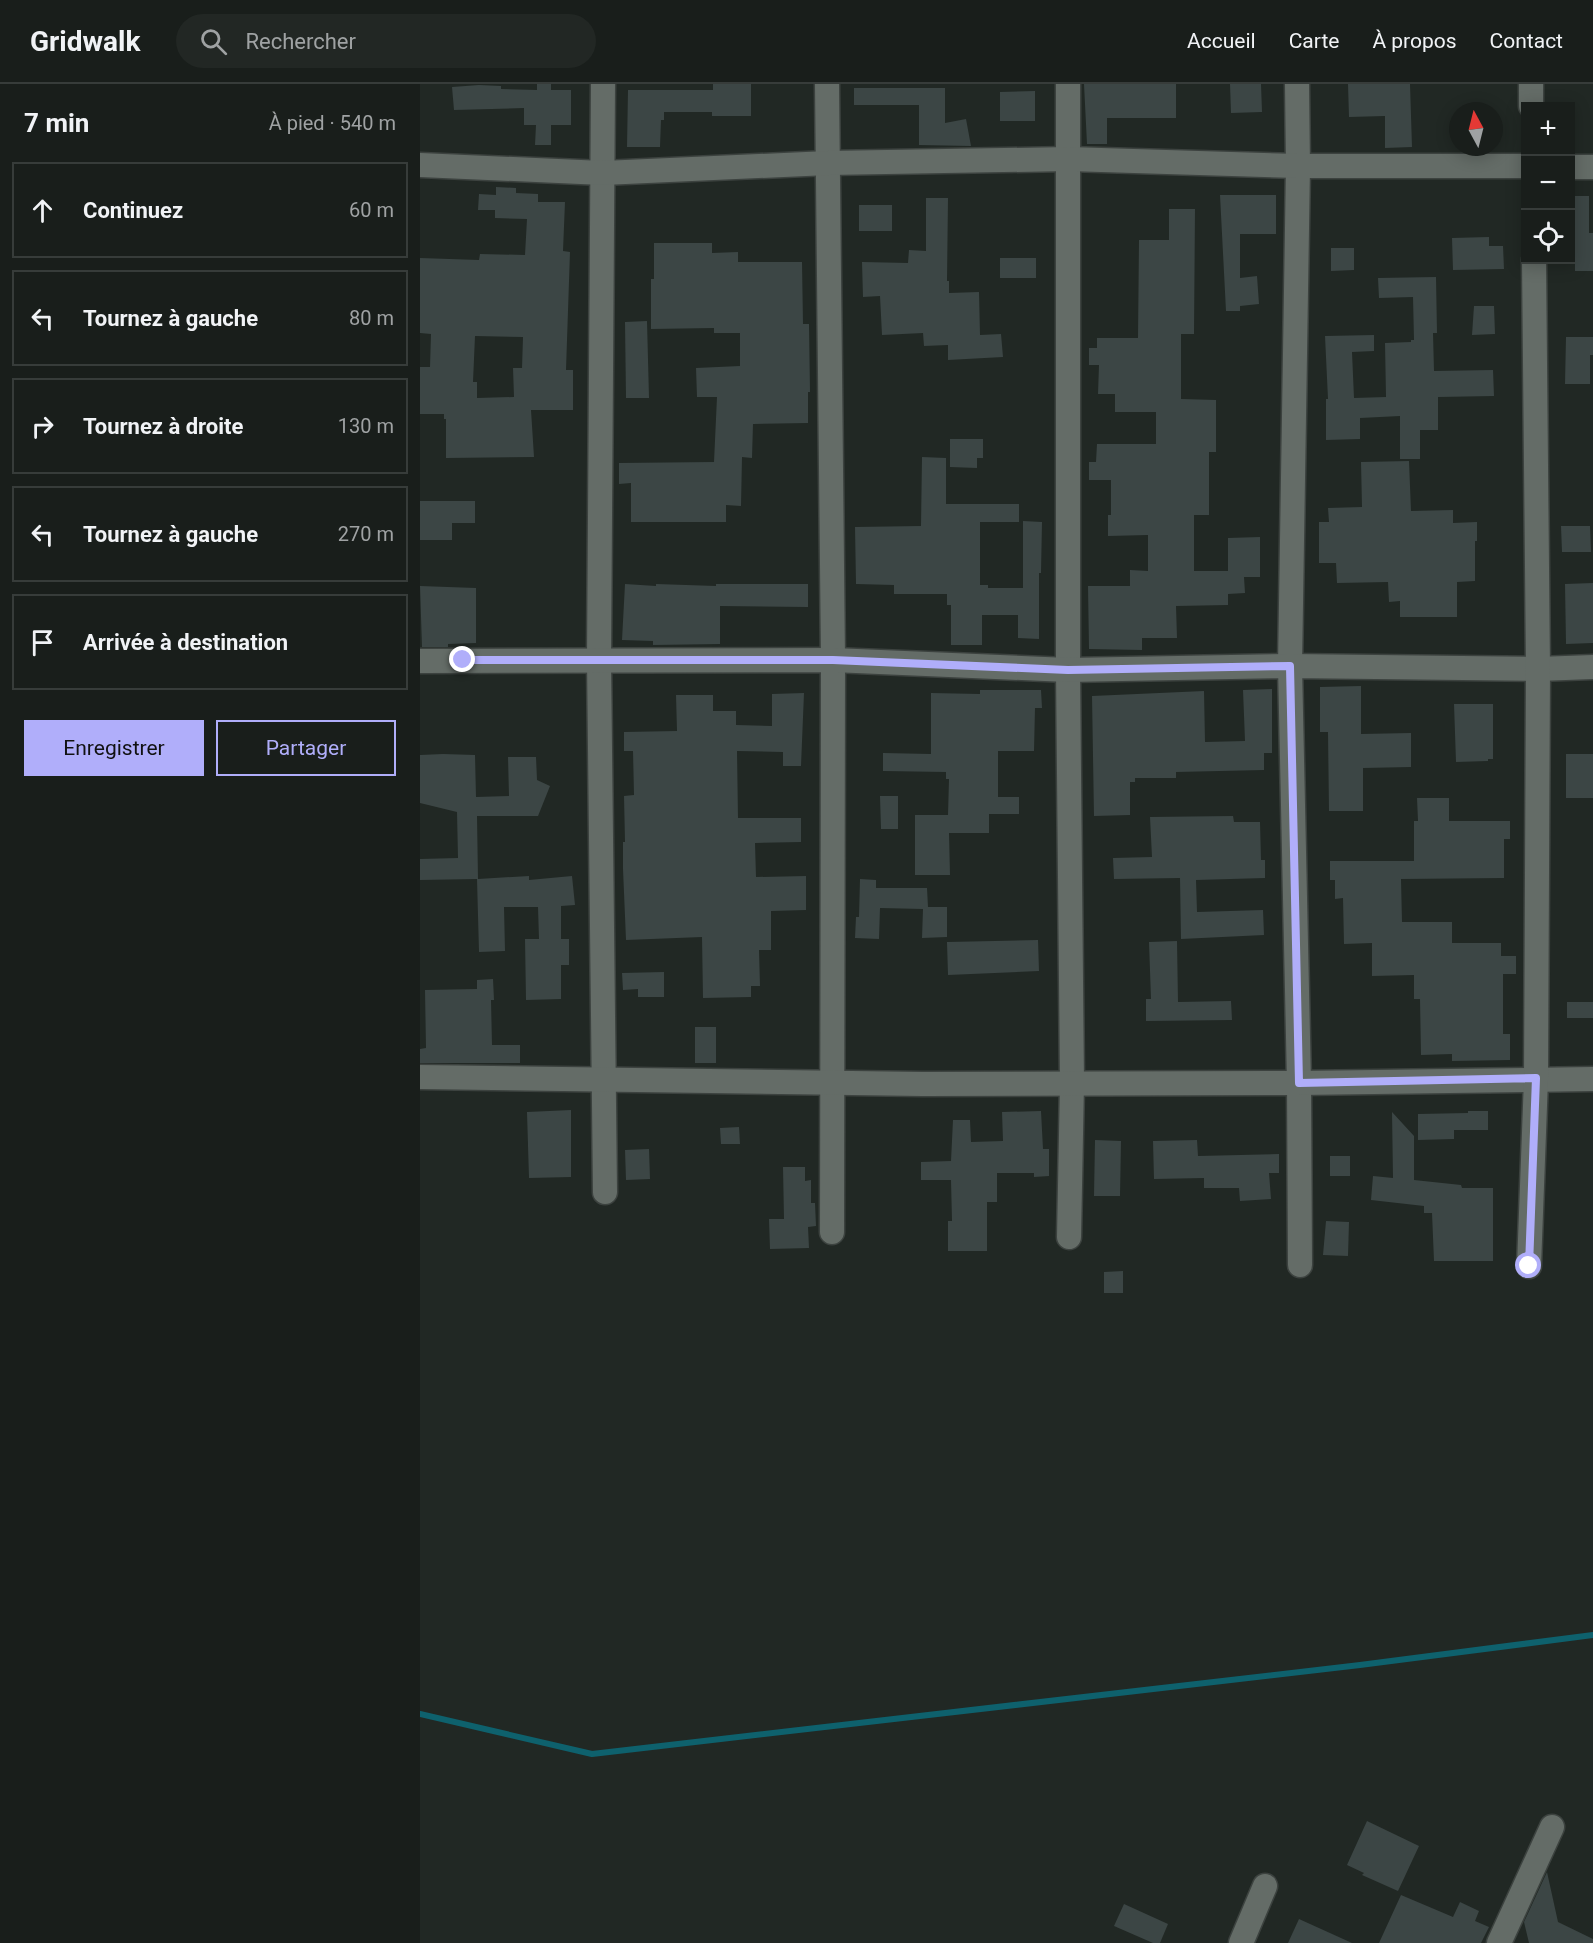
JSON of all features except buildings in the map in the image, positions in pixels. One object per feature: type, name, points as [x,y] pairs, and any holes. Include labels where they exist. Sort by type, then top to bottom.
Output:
[{"type":"street","points":[[603,84],[599,660],[605,1192]]},
{"type":"street","points":[[827,84],[833,660],[832,1232]]},
{"type":"street","points":[[1068,84],[1068,670],[1072,1083],[1069,1236]]},
{"type":"street","points":[[1297,84],[1298,166],[1290,666],[1299,1083],[1300,1265]]},
{"type":"street","points":[[1531,84],[1532,102]]},
{"type":"street","points":[[420,165],[603,173],[828,163],[1069,159],[1298,166],[1521,166]]},
{"type":"street","points":[[1575,167],[1593,167]]},
{"type":"street","points":[[1529,1266],[1536,1078],[1538,669],[1534,264]]},
{"type":"street","points":[[420,661],[833,660],[1068,670],[1290,666],[1538,669],[1593,667]]},
{"type":"street","points":[[420,1077],[923,1084],[1299,1083],[1593,1079]]},
{"type":"street","points":[[1499,1943],[1552,1827]]},
{"type":"street","points":[[1241,1943],[1265,1886]]},
{"type":"waterway","points":[[420,1714],[592,1754],[1360,1665],[1593,1635]]},
{"type":"route","points":[[463,660],[833,660],[1068,670],[1290,666],[1299,1083],[1536,1078],[1529,1266]]}]
